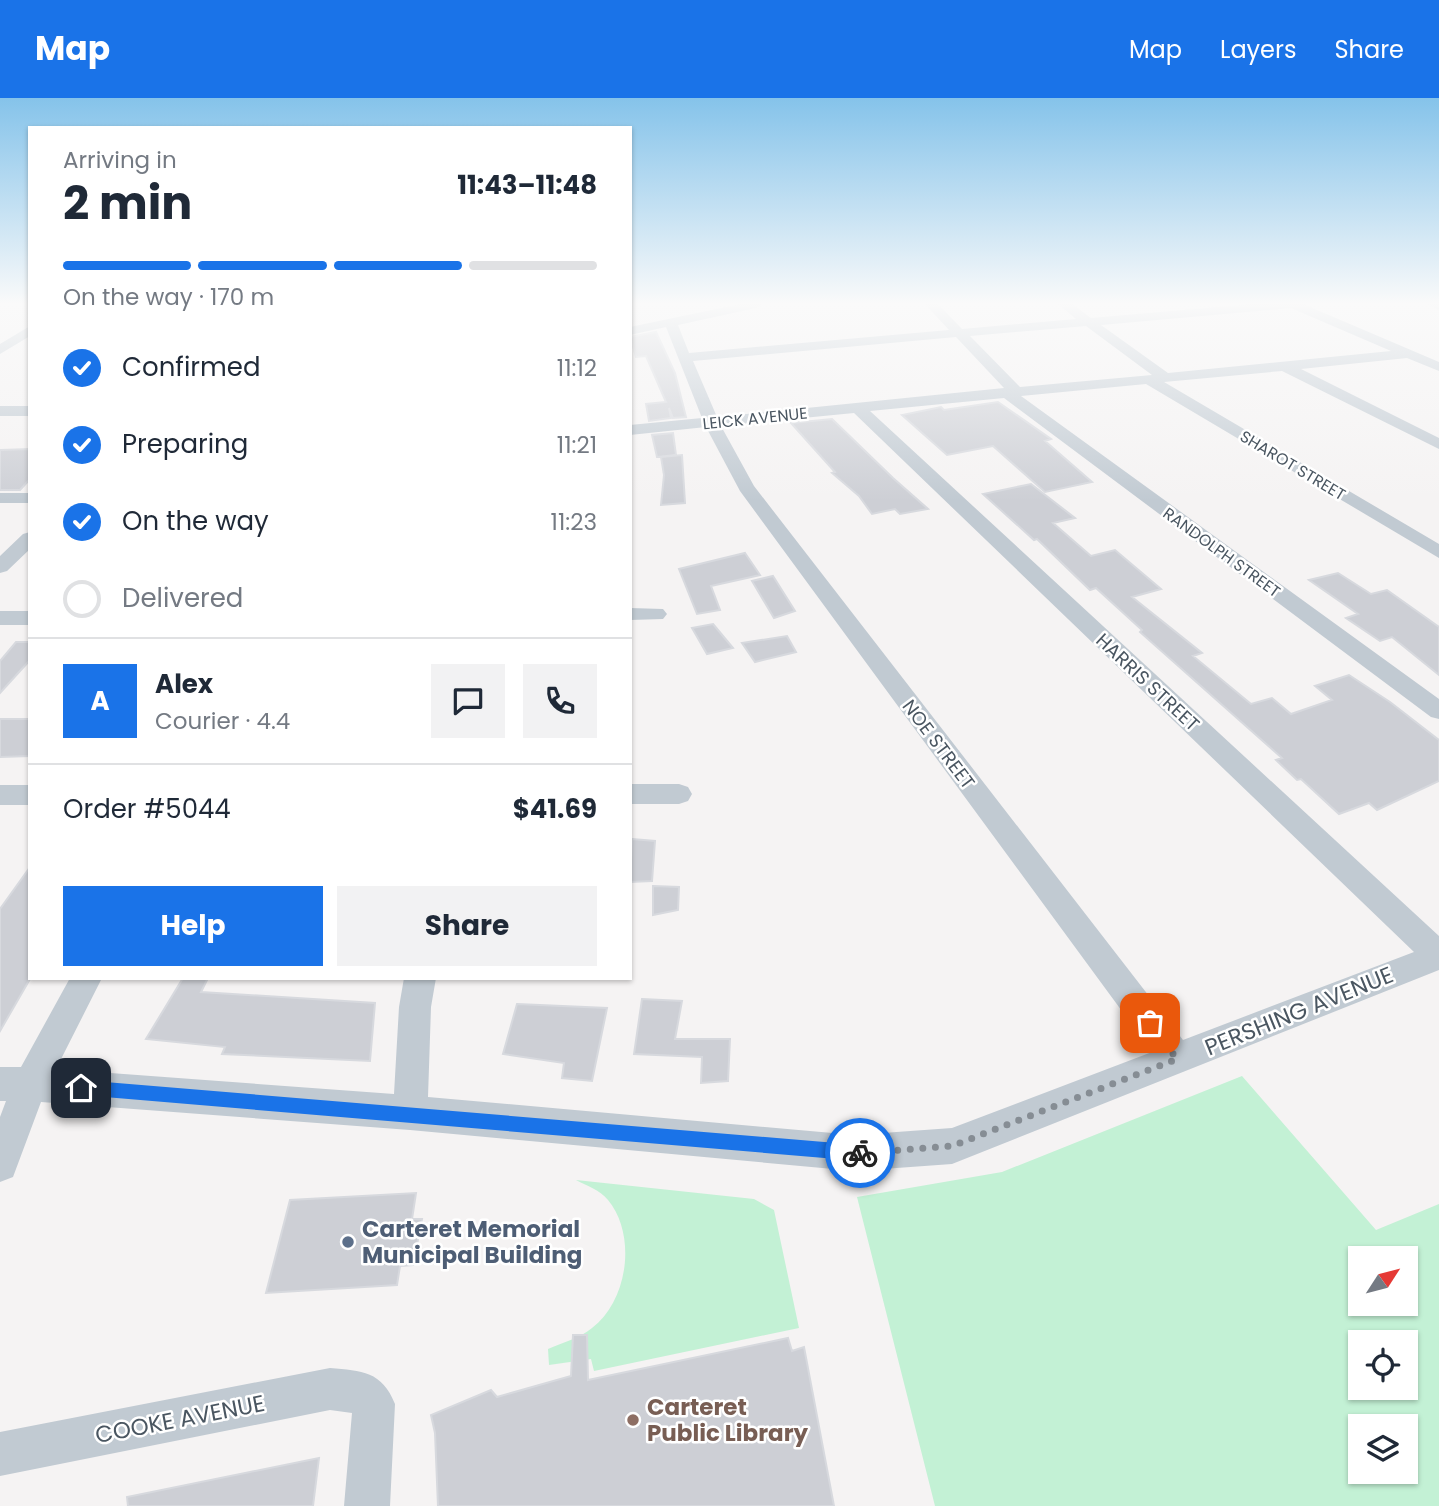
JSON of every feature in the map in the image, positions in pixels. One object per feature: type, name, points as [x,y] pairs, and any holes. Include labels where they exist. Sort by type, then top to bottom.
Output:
[{"type":"street","name":"NOE STREET","points":[[691,370],[711,422],[746,487],[776,531],[1177,1059]]},
{"type":"street","name":"RANDOLPH STREET","points":[[991,370],[1010,392],[1439,711]]},
{"type":"street","name":"SHAROT STREET","points":[[1146,370],[1439,552]]},
{"type":"street","name":"LEICK AVENUE","points":[[632,430],[1233,370]]},
{"type":"street","points":[[1292,370],[1439,444]]},
{"type":"street","name":"HARRIS STREET","points":[[858,408],[1439,956]]},
{"type":"street","points":[[0,411],[28,411]]},
{"type":"street","points":[[0,498],[28,498]]},
{"type":"street","points":[[0,567],[28,540]]},
{"type":"street","points":[[632,614],[656,614]]},
{"type":"street","points":[[0,618],[28,618]]},
{"type":"street","points":[[0,795],[28,794]]},
{"type":"street","points":[[632,794],[679,794]]},
{"type":"street","name":"PERSHING AVENUE","points":[[15,1084],[410,1113],[856,1153],[952,1146],[1439,956]]},
{"type":"street","points":[[0,1164],[15,1084],[86,980]]},
{"type":"street","points":[[410,1113],[415,1007],[420,980]]},
{"type":"street","name":"COOKE AVENUE","points":[[0,1454],[330,1389],[361,1392],[374,1404],[367,1506]]},
{"type":"green space","points":[[1242,1076],[1376,1230],[1439,1204],[1439,1506],[935,1506],[857,1197],[1002,1172]]},
{"type":"green space","points":[[576,1180],[754,1199],[774,1210],[799,1328],[594,1371],[591,1359],[549,1365],[548,1349],[582,1335],[604,1316],[621,1285],[624,1267],[623,1231],[617,1214],[605,1197]]},
{"type":"building","points":[[652,370],[673,370],[686,417],[673,418],[669,408],[671,418],[649,421],[646,404],[666,402]]},
{"type":"building","points":[[998,402],[1051,439],[1045,441],[1092,482],[1045,492],[993,446],[947,455],[902,415],[941,407],[944,410]]},
{"type":"building","points":[[832,419],[928,509],[900,514],[895,509],[872,514],[859,496],[832,473],[835,472],[791,423]]},
{"type":"building","points":[[673,433],[676,455],[657,457],[652,435]]},
{"type":"building","points":[[28,449],[28,481],[20,490],[0,490],[0,450]]},
{"type":"building","points":[[682,455],[685,503],[661,505],[664,475],[661,457]]},
{"type":"building","points":[[1031,484],[1075,518],[1053,523],[1091,556],[1115,550],[1161,589],[1132,597],[1202,653],[1193,656],[1251,704],[1272,698],[1291,714],[1332,700],[1315,686],[1349,675],[1390,702],[1439,740],[1439,781],[1377,810],[1369,803],[1339,814],[1301,779],[1297,780],[1276,760],[1282,758],[1140,632],[1142,630],[1096,588],[1090,590],[1037,539],[1034,540],[983,494]]},
{"type":"building","points":[[745,553],[760,575],[711,586],[720,610],[697,614],[679,569]]},
{"type":"building","points":[[1338,573],[1371,594],[1387,590],[1439,627],[1439,675],[1392,637],[1380,641],[1346,618],[1358,614],[1309,580]]},
{"type":"building","points":[[773,576],[795,611],[774,618],[752,581]]},
{"type":"building","points":[[713,624],[733,648],[707,654],[692,628]]},
{"type":"building","points":[[787,636],[796,652],[755,662],[742,643]]},
{"type":"building","points":[[16,642],[28,642],[28,662],[0,693],[0,661]]},
{"type":"building","points":[[0,719],[28,719],[28,756],[0,757]]},
{"type":"building","points":[[632,839],[655,841],[652,881],[632,882]]},
{"type":"building","points":[[28,870],[29,980],[0,1031],[0,909]]},
{"type":"building","points":[[653,886],[679,887],[678,910],[653,915]]},
{"type":"building","points":[[182,980],[207,980],[201,992],[375,1003],[370,1061],[222,1054],[225,1047],[146,1039]]},
{"type":"building","points":[[642,999],[682,1001],[675,1039],[730,1039],[728,1081],[701,1083],[702,1057],[634,1054]]},
{"type":"building","points":[[517,1004],[607,1008],[592,1081],[562,1078],[564,1063],[503,1054]]},
{"type":"building","name":"Carteret Memorial Municipal Building","points":[[416,1193],[412,1219],[422,1219],[413,1265],[400,1266],[397,1285],[266,1293],[290,1200]]},
{"type":"building","name":"Carteret Public Library","points":[[573,1335],[587,1335],[588,1380],[788,1338],[792,1351],[804,1347],[834,1506],[438,1506],[435,1433],[431,1415],[491,1390],[497,1397],[571,1376]]},
{"type":"building","points":[[319,1458],[313,1506],[128,1506],[127,1497]]},
{"type":"way so far","points":[[860,1153],[952,1146],[1177,1059],[1150,1023]]},
{"type":"place","name":"Carteret Memorial Municipal Building","points":[[348,1242]]},
{"type":"place","name":"Carteret Public Library","points":[[633,1420]]},
{"type":"route","points":[[81,1088],[385,1111],[860,1153]]}]
